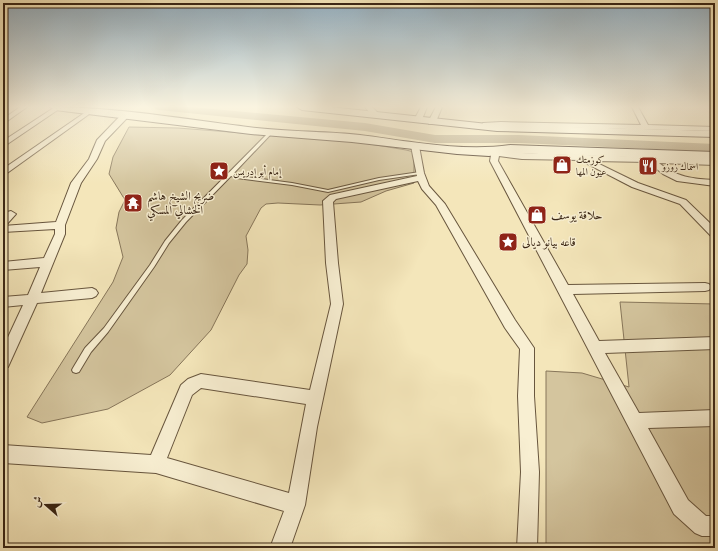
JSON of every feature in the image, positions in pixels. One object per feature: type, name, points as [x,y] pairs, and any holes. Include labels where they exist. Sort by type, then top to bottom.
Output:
[{"type":"street","points":[[3,145],[20,133]]},
{"type":"street","points":[[3,173],[60,133]]},
{"type":"street","points":[[3,364],[60,234],[60,225],[76,183],[94,159],[102,140],[109,133]]},
{"type":"street","points":[[281,133],[352,138],[415,146],[522,156],[580,158],[607,155],[715,156]]},
{"type":"street","points":[[517,133],[557,140],[607,155],[650,160],[715,162]]},
{"type":"street","points":[[493,153],[557,140],[715,134]]},
{"type":"street","points":[[415,146],[425,187],[440,204],[510,324],[527,348],[526,396],[530,472],[528,548]]},
{"type":"street","points":[[493,153],[494,161],[681,507],[702,526],[715,526]]},
{"type":"street","points":[[580,158],[616,177],[683,202],[715,234]]},
{"type":"street","points":[[650,160],[664,173],[678,180],[715,183]]},
{"type":"street","points":[[3,163],[15,165]]},
{"type":"street","points":[[280,548],[296,505],[309,427],[337,304],[332,263],[328,201],[333,197],[421,175]]},
{"type":"street","points":[[3,222],[11,214]]},
{"type":"street","points":[[3,229],[60,225]]},
{"type":"street","points":[[3,266],[47,262]]},
{"type":"street","points":[[563,290],[705,287]]},
{"type":"street","points":[[3,302],[92,292]]},
{"type":"street","points":[[594,347],[715,343]]},
{"type":"street","points":[[156,464],[186,390],[193,384],[201,382],[316,398]]},
{"type":"street","points":[[634,421],[715,418]]},
{"type":"street","points":[[3,454],[156,464],[296,505]]},
{"type":"lane","points":[[76,370],[88,350],[106,330],[152,266],[167,242],[184,221],[211,196],[270,133]]},
{"type":"lane","points":[[230,174],[237,177],[292,184],[328,191],[379,180],[421,175]]},
{"type":"shaded area","points":[[126,133],[239,133],[358,142],[414,152],[414,183],[386,191],[361,202],[320,205],[278,203],[266,204],[261,208],[246,236],[248,250],[247,264],[239,275],[211,330],[170,375],[108,409],[42,423],[27,417],[113,282],[123,257],[116,228],[119,212],[125,200],[109,174],[113,157]]},
{"type":"shaded area","points":[[620,302],[715,304],[715,548],[546,548],[546,371],[582,373],[629,387]]},
{"type":"waterway","points":[[398,133],[435,139],[519,139],[715,148]]},
{"type":"place","name":"كوزمتك عيون المها","points":[[562,165]]},
{"type":"place","name":"اسماك زوزو","points":[[648,166]]},
{"type":"place","name":"إمام أبو إدريس","points":[[219,171]]},
{"type":"place","name":"ضريح الشيخ هاشم الخشالي المسكي","points":[[133,203]]},
{"type":"place","name":"حلاقة يوسف","points":[[537,215]]},
{"type":"place","name":"قاعه بيانو ديالى","points":[[508,242]]}]
